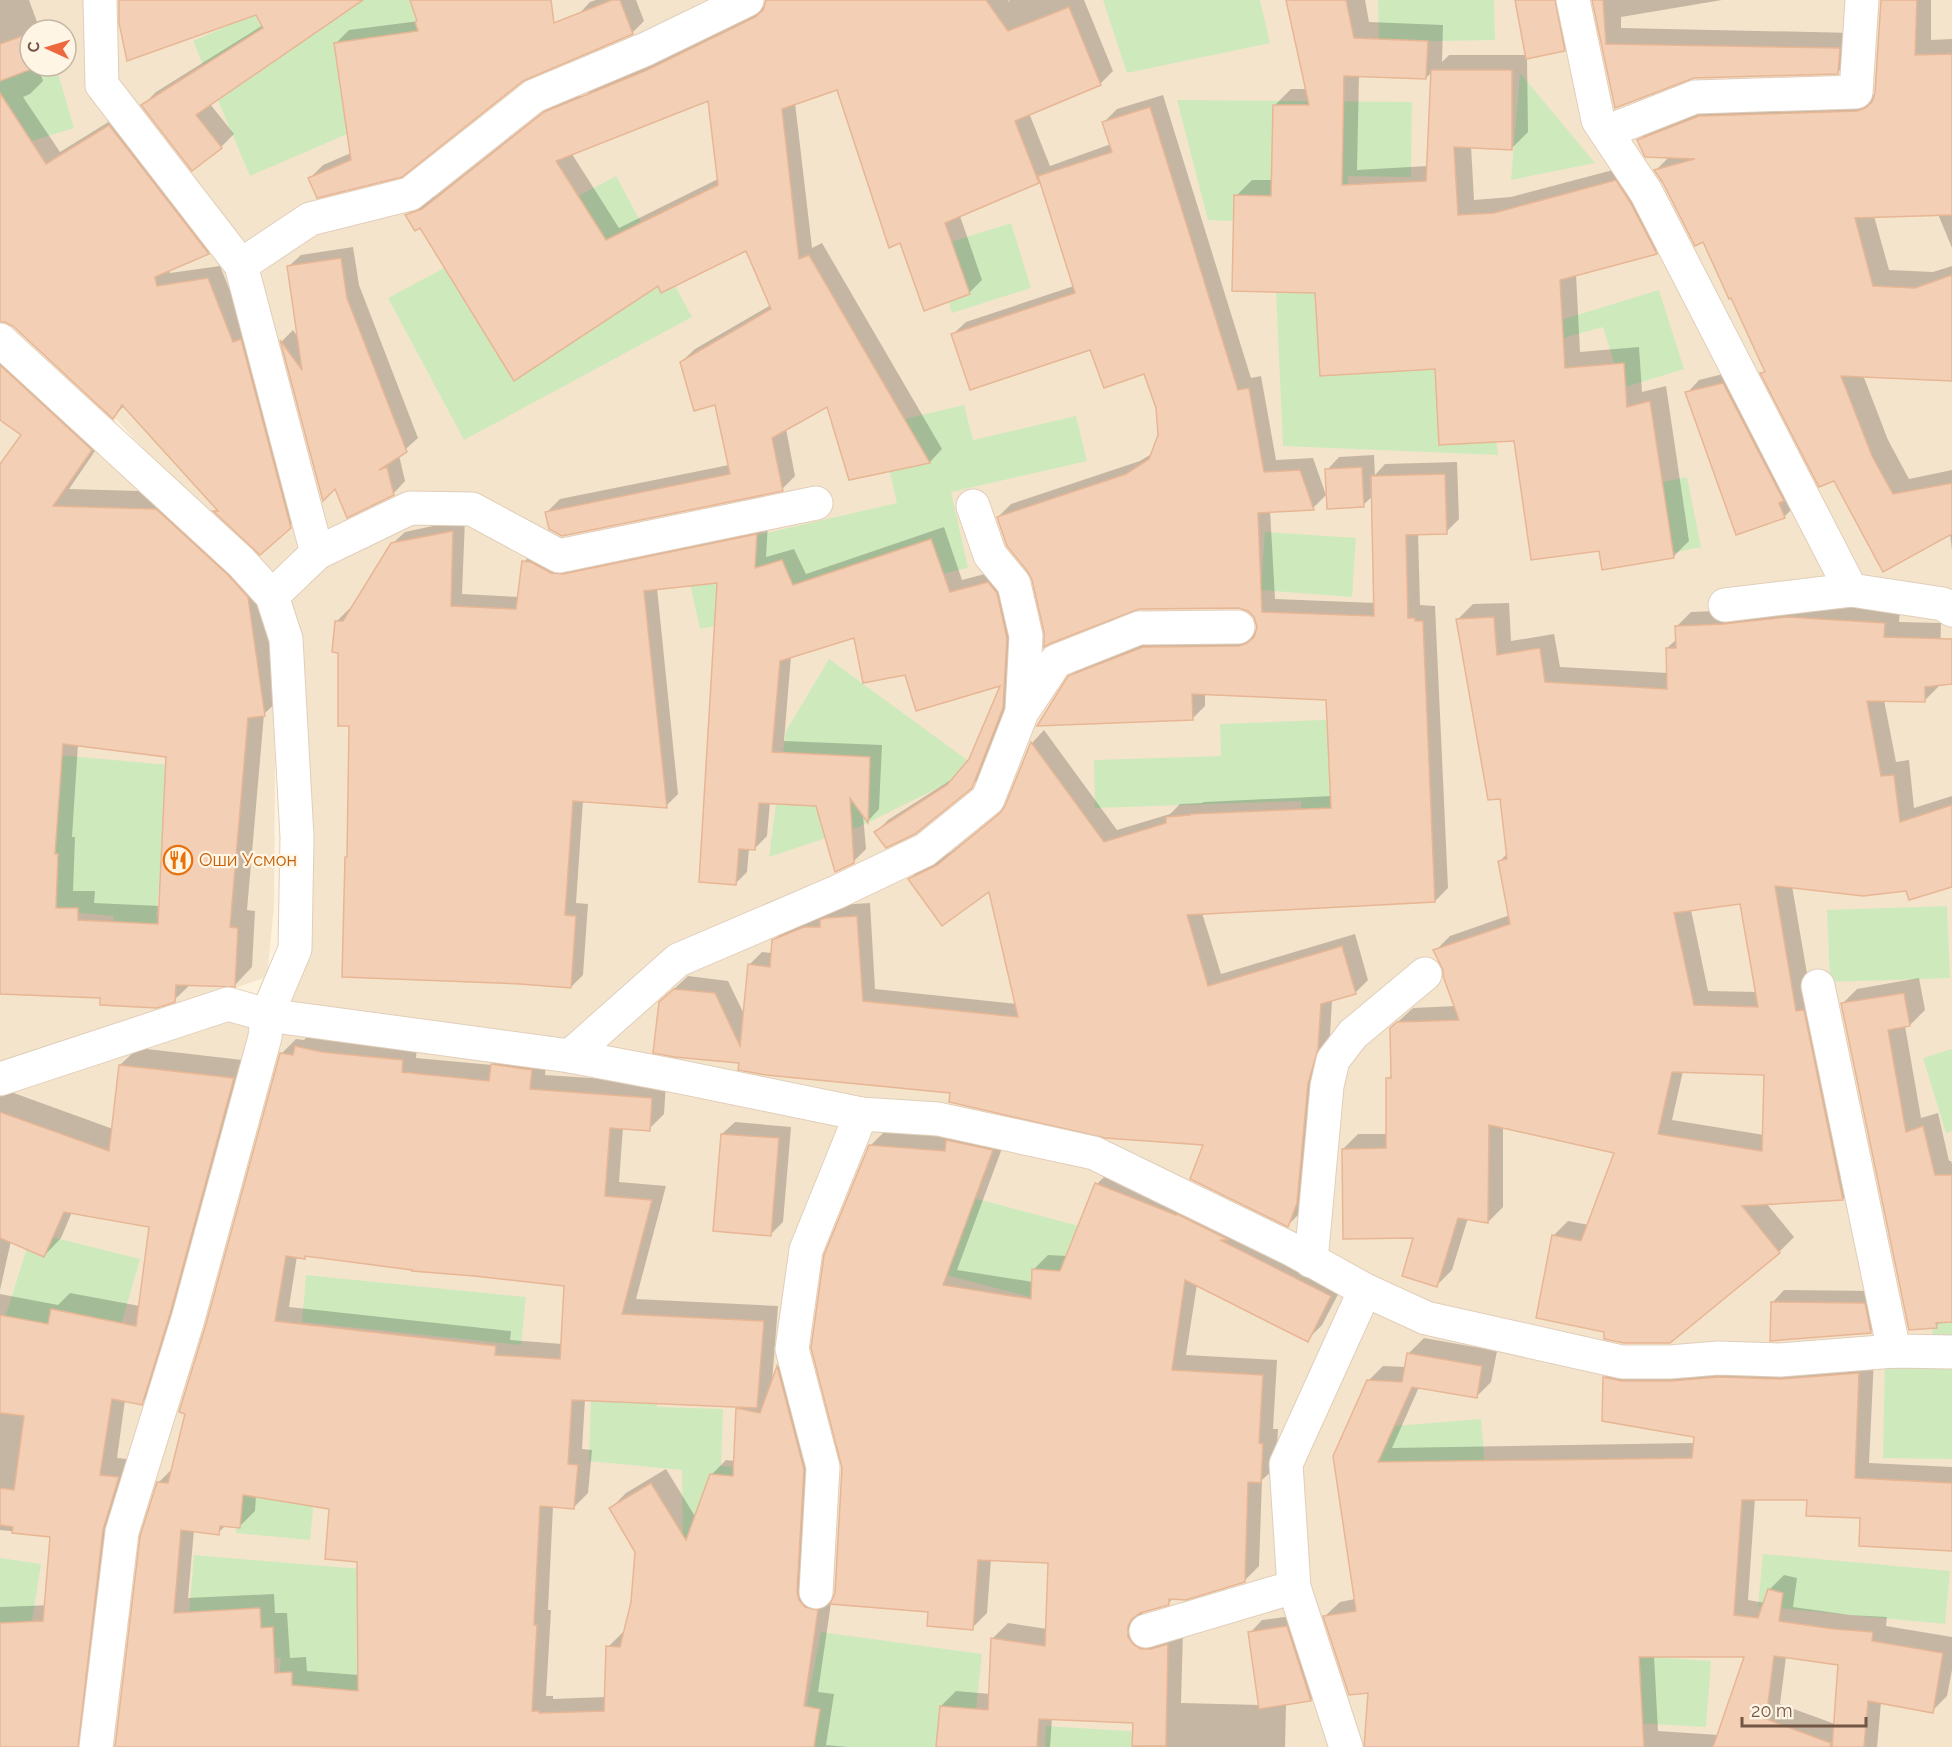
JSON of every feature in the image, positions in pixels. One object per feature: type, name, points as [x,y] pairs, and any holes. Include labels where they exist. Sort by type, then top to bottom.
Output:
[{"type":"street","points":[[100,0],[102,85],[241,265],[317,553]]},
{"type":"street","points":[[241,265],[310,219],[410,194],[534,96],[646,49],[747,0]]},
{"type":"street","points":[[1573,0],[1598,120],[1646,192],[1851,590]]},
{"type":"street","points":[[1606,132],[1695,97],[1856,92],[1862,0]]},
{"type":"street","points":[[0,340],[241,562],[272,596],[286,639],[297,837],[295,949],[267,1015],[265,1036],[192,1307],[122,1532],[96,1747]]},
{"type":"street","points":[[272,596],[317,553],[410,508],[472,509],[559,556],[816,503]]},
{"type":"street","points":[[973,506],[990,555],[1014,584],[1026,636],[1022,712]]},
{"type":"street","points":[[1725,605],[1851,590],[1943,604],[1952,610]]},
{"type":"street","points":[[570,1056],[678,960],[837,892],[925,850],[988,799],[1022,712],[1056,661],[1139,628],[1238,627]]},
{"type":"street","points":[[1311,1261],[1327,1086],[1333,1060],[1353,1034],[1425,974]]},
{"type":"street","points":[[1818,986],[1894,1351]]},
{"type":"street","points":[[0,1079],[228,1004],[267,1015],[570,1056],[861,1114],[938,1119],[1094,1153],[1293,1250],[1365,1290],[1426,1318],[1623,1362],[1670,1362],[1718,1358],[1780,1360],[1894,1351],[1952,1352]]},
{"type":"street","points":[[816,1592],[823,1467],[792,1349],[806,1250],[861,1114]]},
{"type":"street","points":[[1346,1747],[1294,1587],[1286,1464],[1365,1290]]},
{"type":"street","points":[[1146,1631],[1294,1587]]},
{"type":"shaded area","points":[[0,0],[1952,0],[1952,1747],[0,1747],[0,1079],[228,1004],[267,1015],[295,949],[270,587],[275,765],[274,906],[267,977],[0,1069],[0,353],[123,443],[14,329],[0,318]],"holes":[[[115,418],[213,525],[126,447]]]},
{"type":"green space","points":[[286,0],[446,0],[479,77],[250,176],[193,41]]},
{"type":"green space","points":[[1103,0],[1260,0],[1270,43],[1127,73]]},
{"type":"green space","points":[[1378,0],[1494,0],[1495,40],[1379,42]]},
{"type":"green space","points":[[18,40],[18,78],[59,78],[74,128],[0,151],[0,45]]},
{"type":"green space","points":[[1520,73],[1595,163],[1511,180]]},
{"type":"green space","points":[[1177,100],[1412,102],[1411,177],[1348,176],[1348,286],[1477,289],[1498,455],[1283,446],[1273,223],[1208,220]]},
{"type":"green space","points":[[616,176],[692,317],[464,440],[388,298]]},
{"type":"green space","points":[[1011,223],[1031,288],[952,313],[932,248]]},
{"type":"green space","points":[[1659,290],[1684,369],[1622,388],[1603,327],[1556,340],[1551,323]]},
{"type":"green space","points":[[964,405],[973,440],[1076,416],[1087,461],[951,492],[968,568],[700,629],[683,552],[897,503],[879,425]]},
{"type":"green space","points":[[1687,477],[1701,547],[1621,564],[1606,494]]},
{"type":"green space","points":[[1265,532],[1356,538],[1352,597],[1261,590]]},
{"type":"green space","points":[[829,659],[978,768],[859,827],[769,857],[786,731]]},
{"type":"green space","points":[[1403,717],[1407,838],[1303,841],[1301,801],[1095,808],[1094,760],[1221,756],[1220,724]]},
{"type":"green space","points":[[0,750],[170,765],[156,917],[222,924],[108,989],[114,916],[0,906]]},
{"type":"green space","points":[[1947,906],[1950,978],[1830,982],[1827,910]]},
{"type":"green space","points":[[1952,1049],[1952,1131],[1946,1133],[1923,1058]]},
{"type":"green space","points":[[936,1188],[1132,1240],[1112,1318],[915,1267]]},
{"type":"green space","points":[[32,1232],[140,1259],[102,1391],[0,1334]]},
{"type":"green space","points":[[306,1275],[526,1297],[521,1345],[302,1322]]},
{"type":"green space","points":[[1934,1278],[1952,1278],[1952,1459],[1883,1458],[1885,1353],[1932,1353]]},
{"type":"green space","points":[[592,1366],[659,1370],[657,1407],[723,1409],[721,1466],[775,1470],[683,1548],[682,1470],[589,1461]]},
{"type":"green space","points":[[323,1409],[310,1540],[236,1533],[243,1468]]},
{"type":"green space","points":[[1481,1419],[1492,1554],[1381,1564],[1370,1428]]},
{"type":"green space","points":[[1763,1554],[1950,1571],[1945,1624],[1758,1606]]},
{"type":"green space","points":[[194,1555],[468,1578],[459,1699],[279,1684],[281,1658],[186,1650]]},
{"type":"green space","points":[[0,1558],[41,1564],[28,1646],[0,1642]]},
{"type":"green space","points":[[821,1632],[982,1654],[972,1747],[799,1747]]},
{"type":"green space","points":[[1639,1656],[1711,1661],[1706,1727],[1635,1723]]},
{"type":"green space","points":[[1046,1726],[1143,1732],[1142,1747],[1045,1747]]},
{"type":"building","points":[[119,0],[363,0],[196,115],[222,148],[192,171],[141,105],[263,28],[256,15],[127,61],[119,23]]},
{"type":"building","points":[[410,0],[551,0],[554,23],[612,0],[620,0],[633,34],[523,81],[402,177],[317,198],[308,178],[351,160],[334,43],[418,31]]},
{"type":"building","points":[[766,0],[986,0],[1008,31],[1069,7],[1101,85],[1015,121],[1039,183],[945,223],[970,294],[924,311],[900,243],[889,248],[837,90],[782,109],[799,259],[809,255],[930,463],[849,480],[827,407],[772,438],[783,491],[562,536],[549,529],[545,512],[730,474],[715,405],[694,411],[680,362],[771,309],[746,251],[661,293],[658,286],[514,381],[420,228],[415,231],[405,215],[422,209],[544,112],[647,70],[755,17],[763,10]],"holes":[[[708,101],[718,185],[606,240],[556,161]]]},
{"type":"building","points":[[1286,0],[1346,0],[1354,38],[1428,41],[1426,79],[1344,76],[1342,185],[1426,181],[1431,70],[1512,70],[1512,150],[1454,147],[1458,215],[1494,213],[1616,180],[1657,254],[1560,280],[1565,368],[1624,363],[1627,407],[1650,401],[1674,558],[1602,570],[1599,551],[1531,560],[1514,441],[1439,445],[1435,369],[1320,376],[1315,293],[1232,291],[1234,195],[1271,196],[1273,105],[1309,105]]},
{"type":"building","points":[[1515,0],[1555,0],[1565,51],[1526,59]]},
{"type":"building","points":[[1592,0],[1603,0],[1606,44],[1840,48],[1838,74],[1694,78],[1615,108]]},
{"type":"building","points":[[1881,0],[1917,0],[1915,55],[1952,54],[1952,215],[1855,218],[1873,286],[1915,288],[1952,275],[1952,381],[1841,376],[1872,456],[1893,494],[1952,483],[1952,534],[1883,572],[1834,481],[1819,487],[1760,373],[1765,372],[1703,242],[1695,246],[1654,170],[1695,159],[1645,157],[1637,140],[1699,116],[1857,111],[1865,108],[1872,102],[1875,93]]},
{"type":"building","points":[[18,38],[18,74],[0,81],[0,44]]},
{"type":"building","points":[[0,93],[46,164],[109,125],[209,254],[155,277],[157,286],[208,278],[233,342],[241,339],[291,528],[260,555],[213,511],[218,511],[122,405],[113,419],[13,326],[0,322]]},
{"type":"building","points":[[1150,107],[1238,390],[1249,388],[1264,472],[1300,470],[1314,510],[1258,513],[1262,612],[1374,616],[1371,476],[1445,474],[1447,534],[1406,535],[1408,618],[1423,621],[1435,902],[1187,915],[1208,986],[1342,946],[1356,994],[1321,1004],[1318,1049],[1308,1084],[1297,1203],[1288,1227],[1190,1179],[1203,1145],[1105,1138],[949,1102],[950,1093],[766,1075],[738,1070],[739,1063],[653,1053],[659,1002],[674,989],[715,993],[740,1046],[748,964],[770,967],[772,940],[804,927],[820,927],[820,920],[825,918],[857,916],[863,1001],[1018,1017],[989,892],[942,926],[908,879],[937,865],[1000,813],[1031,742],[1104,842],[1166,823],[1166,817],[1331,808],[1326,700],[1192,694],[1193,720],[1037,726],[1068,676],[1143,647],[1239,646],[1254,637],[1257,627],[1254,617],[1248,611],[1238,608],[1139,609],[1044,647],[1044,632],[1032,580],[1007,546],[997,517],[1126,474],[1149,459],[1158,435],[1156,408],[1144,374],[1104,388],[1090,350],[970,390],[951,334],[1075,293],[1038,176],[1112,152],[1102,122]]},
{"type":"building","points":[[341,258],[347,298],[407,452],[379,470],[387,467],[394,495],[347,518],[335,489],[323,501],[280,340],[302,370],[287,266]]},
{"type":"building","points":[[0,365],[92,450],[53,506],[156,509],[228,575],[248,597],[265,716],[248,718],[230,927],[238,928],[235,987],[176,985],[175,1002],[157,1008],[100,1005],[100,998],[0,994],[0,464],[21,435],[0,420]],"holes":[[[63,744],[166,757],[158,924],[78,920],[78,908],[56,908],[58,854],[55,854]]]},
{"type":"building","points":[[1723,383],[1784,501],[1779,503],[1785,518],[1736,535],[1685,392]]},
{"type":"building","points":[[1362,467],[1364,507],[1327,509],[1325,469]]},
{"type":"building","points":[[453,531],[451,606],[516,609],[522,561],[531,562],[551,573],[563,574],[757,534],[755,568],[782,560],[793,585],[931,539],[950,592],[988,582],[997,593],[1007,638],[1003,708],[972,788],[915,834],[886,848],[874,832],[947,785],[969,759],[1000,686],[916,711],[905,675],[863,683],[854,638],[780,661],[772,752],[870,757],[868,823],[850,798],[854,863],[835,872],[816,806],[759,803],[755,850],[739,849],[736,885],[699,882],[717,583],[644,591],[667,808],[573,801],[565,915],[576,916],[571,988],[342,977],[349,726],[338,726],[338,653],[332,652],[335,621],[343,621],[391,543]]},
{"type":"building","points":[[1494,617],[1497,655],[1540,648],[1545,682],[1667,689],[1666,648],[1676,648],[1675,626],[1723,624],[1788,617],[1885,623],[1884,637],[1952,639],[1952,684],[1925,687],[1925,702],[1867,701],[1881,776],[1894,775],[1900,822],[1952,805],[1952,887],[1909,900],[1906,891],[1863,896],[1775,886],[1796,1011],[1804,1010],[1843,1200],[1742,1206],[1780,1253],[1670,1343],[1624,1343],[1604,1339],[1604,1332],[1536,1318],[1552,1235],[1581,1241],[1614,1153],[1489,1125],[1488,1223],[1458,1218],[1437,1287],[1402,1276],[1413,1238],[1343,1239],[1342,1149],[1386,1148],[1386,1078],[1391,1078],[1390,1028],[1397,1022],[1459,1020],[1443,976],[1443,970],[1433,950],[1510,924],[1498,861],[1507,859],[1500,799],[1488,800],[1456,619]],"holes":[[[1740,904],[1758,1007],[1694,1005],[1674,913]],[[1672,1072],[1764,1075],[1762,1151],[1658,1134]]]},
{"type":"building","points":[[1904,993],[1910,1026],[1888,1030],[1906,1132],[1923,1126],[1935,1175],[1952,1175],[1952,1322],[1936,1323],[1937,1328],[1909,1330],[1841,1003]]},
{"type":"building","points":[[295,1046],[322,1052],[403,1060],[402,1072],[489,1081],[491,1064],[532,1070],[530,1089],[652,1098],[650,1131],[610,1128],[605,1196],[652,1200],[622,1314],[764,1321],[757,1408],[572,1400],[568,1464],[578,1465],[574,1509],[540,1506],[532,1711],[539,1711],[539,1713],[604,1711],[606,1646],[620,1647],[631,1602],[635,1552],[609,1508],[651,1483],[686,1540],[710,1474],[733,1476],[736,1408],[760,1413],[777,1366],[804,1469],[797,1592],[799,1600],[805,1607],[818,1610],[804,1706],[820,1709],[814,1747],[115,1747],[140,1536],[157,1482],[168,1483],[185,1414],[179,1412],[206,1324],[280,1053],[293,1055]],"holes":[[[286,1256],[305,1259],[305,1256],[412,1271],[564,1286],[560,1359],[495,1355],[496,1346],[275,1321]],[[243,1495],[329,1509],[325,1559],[357,1562],[358,1691],[292,1685],[292,1672],[275,1673],[273,1627],[261,1628],[260,1608],[174,1613],[181,1530],[219,1535],[220,1526],[240,1528]]]},
{"type":"building","points":[[119,1065],[234,1078],[170,1314],[142,1405],[112,1399],[100,1475],[119,1477],[103,1530],[78,1747],[0,1747],[0,1623],[43,1621],[50,1537],[12,1533],[13,1527],[0,1525],[0,1488],[14,1490],[24,1416],[0,1413],[0,1315],[48,1324],[51,1309],[136,1326],[149,1227],[64,1212],[44,1257],[0,1238],[0,1112],[109,1151]]},
{"type":"building","points":[[721,1134],[779,1138],[771,1236],[713,1231]]},
{"type":"building","points":[[946,1140],[993,1150],[943,1285],[1031,1299],[1032,1269],[1060,1271],[1095,1183],[1177,1214],[1229,1240],[1220,1240],[1331,1296],[1308,1342],[1185,1280],[1172,1370],[1263,1375],[1259,1443],[1263,1444],[1261,1483],[1248,1482],[1245,1582],[1186,1600],[1169,1599],[1169,1605],[1140,1613],[1132,1619],[1128,1626],[1128,1637],[1141,1649],[1151,1649],[1168,1644],[1166,1746],[1132,1746],[1133,1723],[1039,1719],[1037,1747],[936,1747],[940,1706],[988,1710],[991,1638],[1045,1646],[1048,1563],[978,1560],[973,1630],[927,1626],[928,1612],[830,1604],[835,1593],[842,1468],[811,1348],[824,1255],[869,1145],[945,1151]]},
{"type":"building","points":[[1771,1302],[1865,1303],[1871,1333],[1770,1341]]},
{"type":"building","points":[[1407,1353],[1482,1366],[1477,1398],[1412,1387],[1378,1462],[1692,1458],[1694,1437],[1602,1421],[1603,1377],[1622,1381],[1670,1381],[1718,1377],[1781,1379],[1859,1373],[1855,1478],[1952,1483],[1952,1551],[1859,1546],[1860,1518],[1806,1516],[1807,1500],[1742,1500],[1734,1615],[1758,1618],[1768,1589],[1783,1593],[1779,1621],[1873,1632],[1872,1641],[1943,1653],[1933,1713],[1868,1701],[1864,1747],[1832,1747],[1838,1665],[1774,1656],[1766,1719],[1831,1743],[1830,1747],[1713,1747],[1744,1657],[1639,1657],[1644,1747],[1364,1747],[1368,1693],[1349,1695],[1323,1616],[1356,1611],[1333,1456],[1367,1380],[1402,1382]]},
{"type":"building","points":[[1287,1626],[1311,1701],[1259,1709],[1248,1632]]},
{"type":"place","name":"Оши Усмон","points":[[178,860]]}]
